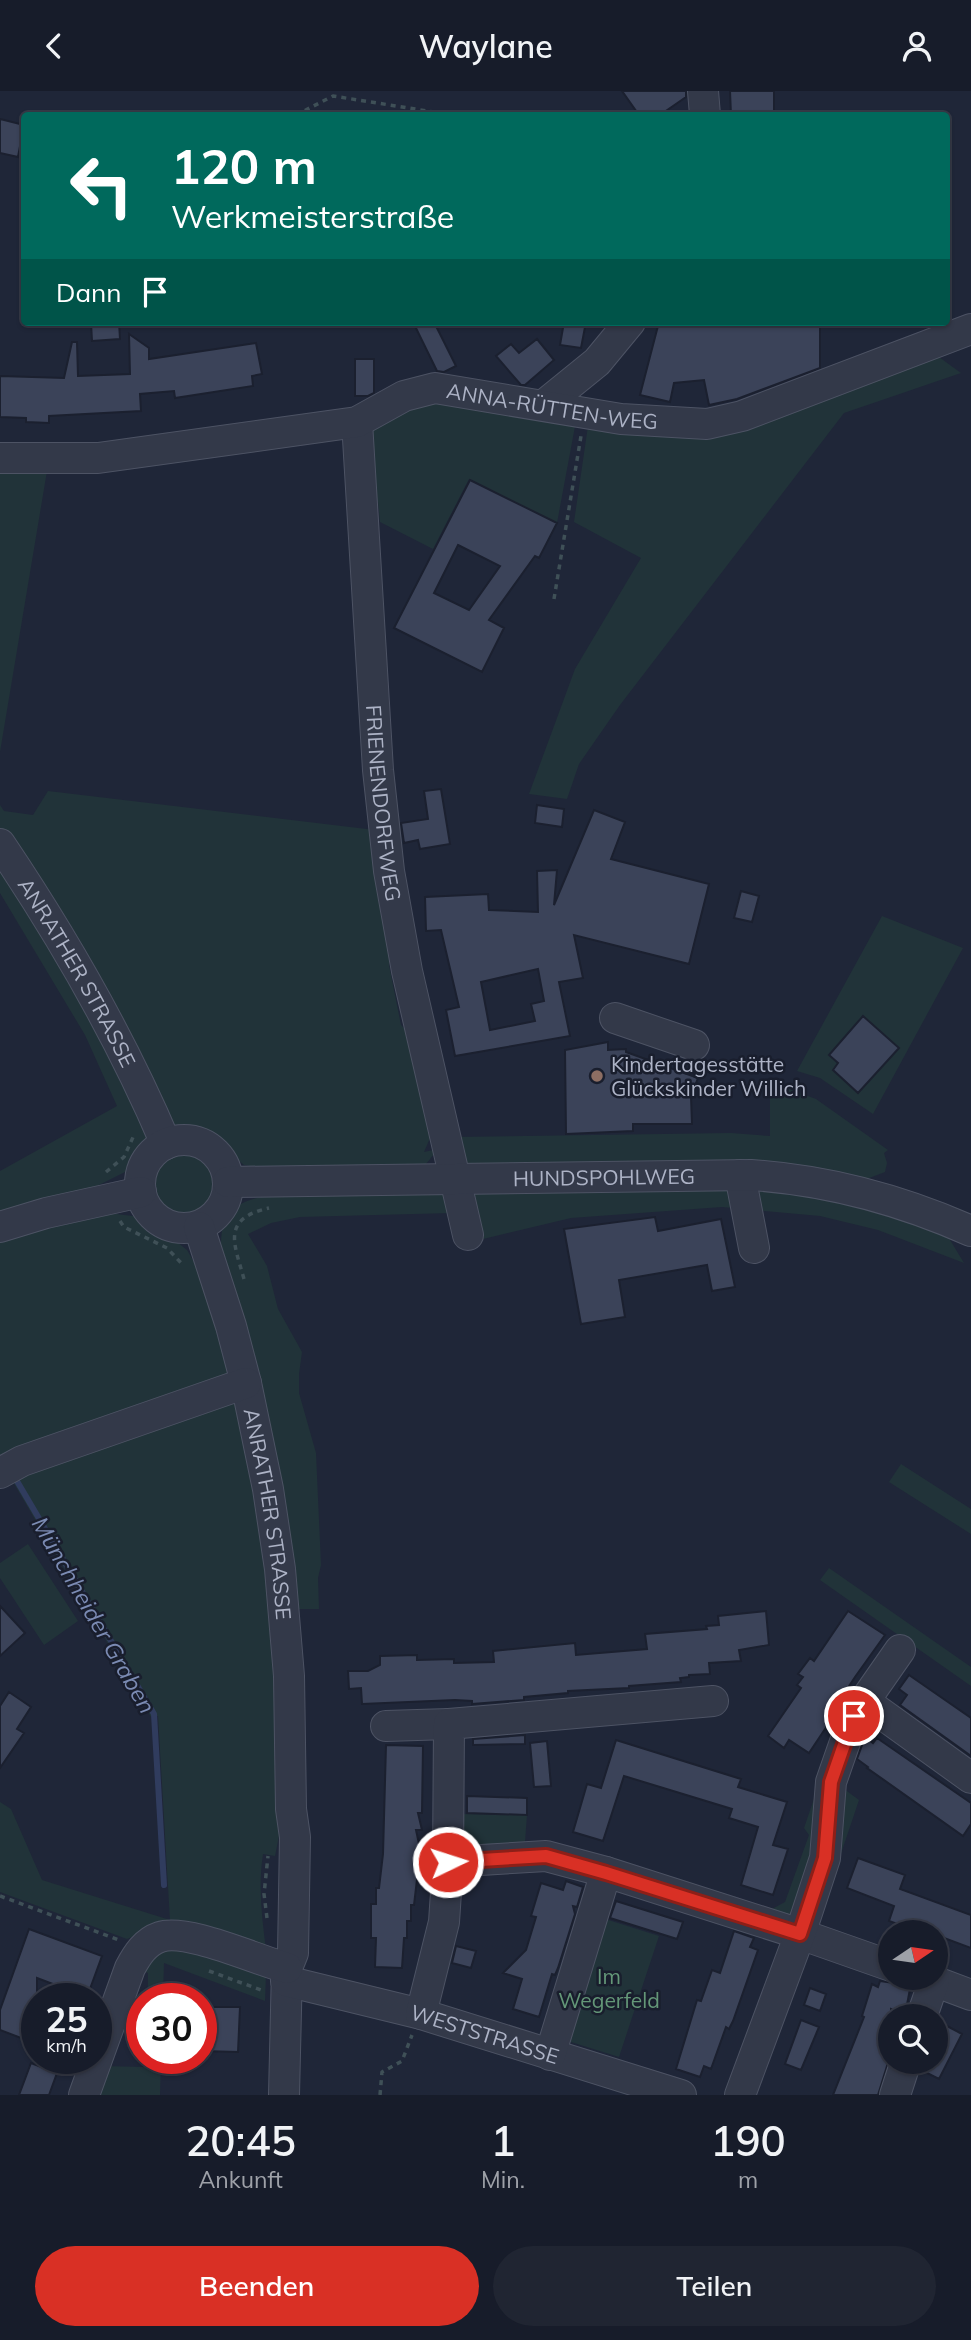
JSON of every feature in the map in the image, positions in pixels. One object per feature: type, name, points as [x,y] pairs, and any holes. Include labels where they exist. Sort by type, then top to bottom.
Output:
[{"type":"street","points":[[703,91],[705,112]]},
{"type":"street","points":[[544,405],[597,362],[628,326]]},
{"type":"street","name":"ANNA-RÜTTEN-WEG","points":[[0,458],[98,458],[357,422],[404,396],[435,388],[621,419],[708,424],[742,415],[971,329]]},
{"type":"street","name":"FRIENENDORFWEG","points":[[357,422],[378,770],[389,871],[407,971],[468,1235]]},
{"type":"street","name":"ANRATHER STRASSE","points":[[0,843],[47,916],[103,1012],[143,1090],[166,1144]]},
{"type":"street","points":[[615,1018],[694,1045]]},
{"type":"street","points":[[0,1227],[127,1194],[141,1177],[154,1152],[179,1140],[194,1141],[207,1146],[218,1155],[225,1167],[228,1182],[222,1208],[199,1227],[175,1227],[163,1222],[145,1204],[127,1194]]},
{"type":"street","points":[[740,1175],[754,1248]]},
{"type":"street","name":"HUNDSPOHLWEG","points":[[228,1182],[740,1175],[792,1179],[852,1189],[898,1203],[971,1231]]},
{"type":"street","name":"ANRATHER STRASSE","points":[[199,1227],[246,1383],[268,1489],[280,1569],[289,1676],[291,1809],[295,1837],[293,1952],[287,1974],[284,2095]]},
{"type":"street","points":[[0,1473],[22,1461],[246,1383]]},
{"type":"street","points":[[740,2095],[800,1934],[825,1858],[831,1782],[854,1716],[900,1650]]},
{"type":"street","points":[[386,1726],[449,1724],[713,1701]]},
{"type":"street","points":[[864,1701],[971,1778]]},
{"type":"street","points":[[421,2014],[444,1923],[448,1862],[449,1724]]},
{"type":"street","points":[[448,1862],[546,1856],[800,1934],[878,1961]]},
{"type":"street","points":[[550,2055],[606,1873]]},
{"type":"street","name":"WESTSTRASSE","points":[[84,2095],[130,1968],[149,1942],[167,1935],[186,1936],[287,1974],[681,2095]]},
{"type":"street","points":[[948,1986],[971,1995]]},
{"type":"street","points":[[895,2095],[902,2074]]},
{"type":"path","points":[[302,112],[333,96],[434,112]]},
{"type":"path","points":[[554,599],[581,445],[581,411]]},
{"type":"path","points":[[127,1194],[119,1219],[124,1227],[167,1248],[189,1274]]},
{"type":"path","points":[[233,1237],[235,1227],[243,1217],[274,1207]]},
{"type":"path","points":[[267,1920],[264,1894],[270,1849]]},
{"type":"path","points":[[380,2095],[382,2072],[402,2061],[421,2014]]},
{"type":"green space","points":[[932,352],[961,373],[844,413],[620,705],[579,764],[567,799],[529,794],[575,669],[641,558],[574,522],[589,419],[700,434]]},
{"type":"green space","points":[[437,396],[576,421],[557,523],[469,479],[433,549],[380,522],[378,502],[370,502],[372,428]]},
{"type":"green space","points":[[0,471],[47,471],[0,752]]},
{"type":"green space","points":[[48,791],[375,830],[395,948],[389,965],[401,1025],[414,1038],[434,1129],[424,1152],[438,1149],[426,1164],[406,1170],[273,1170],[244,1165],[215,1140],[199,1132],[184,1132],[138,1151],[127,1171],[97,1186],[0,1217],[0,1171],[117,1106],[85,1035],[0,893],[0,805],[4,811],[33,815]]},
{"type":"green space","points":[[882,916],[963,948],[873,1114],[820,1078],[797,1071]]},
{"type":"green space","points":[[770,1082],[816,1099],[888,1150],[884,1153],[887,1163],[885,1172],[864,1180],[477,1167],[464,1161],[454,1137],[731,1133],[770,1136]]},
{"type":"green space","points":[[183,1153],[195,1155],[205,1162],[212,1172],[212,1196],[205,1206],[195,1213],[183,1215],[171,1213],[161,1206],[154,1196],[152,1184],[154,1172],[161,1162],[171,1155]]},
{"type":"green space","points":[[781,1186],[944,1230],[964,1263],[878,1230],[820,1216],[722,1207],[571,1218],[479,1240],[465,1189]]},
{"type":"green space","points":[[448,1190],[452,1213],[300,1217],[271,1223],[248,1234],[267,1266],[278,1309],[302,1352],[299,1393],[316,1453],[321,1565],[318,1578],[319,1609],[295,1609],[221,1249],[225,1219],[237,1206],[273,1195]]},
{"type":"green space","points":[[108,1213],[133,1216],[172,1238],[187,1250],[200,1272],[232,1370],[273,1604],[280,1831],[275,1856],[263,1854],[261,1902],[266,1950],[174,1922],[127,1939],[0,1892],[0,1802],[11,1809],[42,1880],[170,1920],[158,1716],[151,1717],[9,1475],[0,1467],[0,1237]]},
{"type":"green space","points":[[901,1464],[971,1509],[971,1534],[889,1482]]},
{"type":"green space","points":[[28,1544],[78,1621],[44,1645],[0,1578],[0,1563]]},
{"type":"green space","points":[[829,1568],[971,1667],[971,1686],[820,1580]]},
{"type":"green space","points":[[819,1784],[815,1856],[793,1918],[770,1910],[785,1902],[809,1835],[804,1828]]},
{"type":"green space","points":[[840,1786],[859,1800],[817,1925]]},
{"type":"green space","points":[[458,1814],[527,1815],[525,1842],[467,1847],[461,1843]]},
{"type":"green space","name":"Im Wegerfeld","points":[[602,1918],[659,1936],[619,2057],[571,2042],[564,2030]]},
{"type":"green space","points":[[179,1946],[266,1974],[265,2001],[164,1963],[163,1983],[148,1983],[148,1973],[138,1969],[159,1951]]},
{"type":"green space","points":[[112,2066],[126,2067],[126,2074],[161,2074],[160,2095],[91,2095],[98,2074],[112,2074]]},
{"type":"building","points":[[622,91],[686,91],[686,97],[664,112],[637,112]]},
{"type":"building","points":[[730,91],[774,91],[774,112],[731,112]]},
{"type":"building","points":[[0,119],[21,124],[18,157],[0,153]]},
{"type":"building","points":[[91,326],[119,326],[120,339],[92,341]]},
{"type":"building","points":[[415,326],[436,326],[456,366],[444,372],[437,371]]},
{"type":"building","points":[[563,326],[585,326],[581,348],[560,345]]},
{"type":"building","points":[[658,326],[820,326],[820,368],[737,399],[709,405],[704,380],[674,383],[670,402],[640,395]]},
{"type":"building","points":[[129,334],[149,348],[149,359],[256,343],[262,374],[252,376],[253,386],[175,398],[174,391],[140,394],[141,411],[49,416],[49,423],[26,422],[26,418],[0,417],[0,376],[64,378],[72,342],[77,342],[78,376],[130,374]]},
{"type":"building","points":[[537,339],[554,360],[525,385],[521,385],[496,356],[511,344],[519,353]]},
{"type":"building","points":[[355,359],[374,359],[374,393],[368,396],[355,396]]},
{"type":"building","points":[[470,480],[557,523],[539,558],[535,556],[489,620],[504,628],[482,672],[394,628]],"holes":[[[458,545],[500,566],[469,610],[434,593]]]},
{"type":"building","points":[[441,789],[450,844],[420,849],[418,840],[404,843],[401,823],[428,819],[424,791]]},
{"type":"building","points":[[537,805],[564,809],[562,827],[535,823]]},
{"type":"building","points":[[594,810],[625,822],[611,859],[709,884],[689,964],[574,935],[583,978],[559,982],[570,1036],[455,1056],[446,1010],[459,1007],[441,930],[426,931],[425,897],[488,894],[489,910],[538,912],[537,871],[557,870],[554,905]],"holes":[[[538,969],[544,1001],[531,1004],[535,1021],[490,1030],[481,982]]]},
{"type":"building","points":[[741,891],[759,896],[752,922],[734,918]]},
{"type":"building","points":[[863,1016],[899,1048],[858,1093],[833,1070],[838,1063],[829,1055]]},
{"type":"building","points":[[608,1042],[608,1050],[626,1049],[626,1052],[698,1078],[691,1096],[692,1124],[633,1124],[633,1131],[566,1134],[565,1050]]},
{"type":"building","points":[[655,1217],[658,1231],[721,1219],[735,1287],[712,1291],[707,1265],[619,1280],[625,1317],[581,1324],[564,1229]]},
{"type":"building","points":[[0,1606],[25,1633],[0,1656]]},
{"type":"building","points":[[766,1611],[769,1645],[739,1650],[741,1661],[709,1663],[710,1674],[689,1675],[680,1678],[681,1682],[568,1691],[524,1697],[524,1700],[472,1704],[472,1701],[455,1700],[362,1704],[361,1688],[349,1689],[348,1671],[368,1671],[380,1665],[380,1656],[417,1655],[417,1660],[454,1659],[454,1663],[494,1662],[493,1651],[575,1643],[576,1655],[647,1649],[645,1634],[707,1629],[706,1626],[719,1625],[718,1616]]},
{"type":"building","points":[[848,1611],[885,1635],[828,1718],[831,1720],[809,1753],[789,1740],[784,1748],[768,1736],[801,1688],[797,1685],[803,1677],[798,1674],[810,1658],[814,1661]]},
{"type":"building","points":[[909,1675],[971,1718],[971,1756],[900,1705],[907,1695],[899,1689]]},
{"type":"building","points":[[9,1692],[31,1707],[17,1729],[24,1733],[0,1768],[0,1706]]},
{"type":"building","points":[[525,1735],[525,1744],[473,1745],[473,1739]]},
{"type":"building","points":[[865,1737],[873,1743],[877,1738],[971,1803],[971,1824],[963,1836],[857,1759]]},
{"type":"building","points":[[616,1740],[741,1779],[738,1787],[787,1802],[773,1845],[788,1849],[773,1895],[741,1885],[758,1827],[729,1818],[732,1809],[624,1776],[603,1841],[573,1832],[587,1784],[601,1788]]},
{"type":"building","points":[[547,1741],[551,1786],[534,1787],[530,1743]]},
{"type":"building","points":[[386,1745],[423,1746],[422,1813],[418,1813],[422,1830],[416,1830],[422,1872],[418,1871],[414,1905],[411,1905],[411,1921],[407,1921],[402,1968],[375,1967],[376,1938],[371,1938],[371,1904],[376,1904],[376,1888],[379,1888],[383,1854]]},
{"type":"building","points":[[467,1796],[527,1798],[527,1815],[467,1813]]},
{"type":"building","points":[[858,1858],[905,1875],[900,1889],[971,1915],[971,1948],[948,1939],[948,1920],[889,1920],[894,1906],[847,1888]]},
{"type":"building","points":[[566,1881],[583,1887],[577,1907],[573,1906],[575,1914],[539,2017],[513,2009],[522,1979],[503,1973],[526,1950],[536,1917],[531,1916],[541,1883],[563,1890]]},
{"type":"building","points":[[616,1901],[683,1922],[677,1939],[610,1918]]},
{"type":"building","points":[[29,1929],[102,1956],[92,1983],[50,1983],[37,1978],[37,1983],[21,1983],[21,2038],[0,2030],[0,2010]]},
{"type":"building","points":[[734,1931],[754,1938],[750,1947],[758,1950],[733,2021],[729,2029],[726,2027],[711,2069],[704,2066],[700,2077],[676,2069],[697,2000],[701,2001],[712,1970],[720,1973]]},
{"type":"building","points":[[456,1946],[476,1951],[471,1968],[452,1963]]},
{"type":"building","points":[[872,1984],[878,1987],[878,1990],[910,1990],[907,2004],[878,2004],[878,2074],[884,2074],[878,2095],[833,2095],[864,2017],[862,2016]]},
{"type":"building","points":[[810,1988],[826,1994],[820,2011],[804,2005]]},
{"type":"building","points":[[217,2007],[240,2007],[238,2052],[217,2051]]},
{"type":"building","points":[[801,2020],[819,2027],[801,2070],[785,2064]]},
{"type":"building","points":[[948,2027],[962,2034],[948,2061]]},
{"type":"building","points":[[27,2074],[57,2074],[49,2095],[19,2095]]},
{"type":"building","points":[[929,2074],[942,2074],[939,2079]]},
{"type":"waterway","name":"Münchheider Graben","points":[[14,1476],[154,1714],[164,1885]]},
{"type":"place","name":"Kindertagesstätte Glückskinder Willich","points":[[597,1076]]},
{"type":"route","points":[[448,1862],[546,1856],[800,1934],[825,1858],[831,1782],[854,1716]]}]
